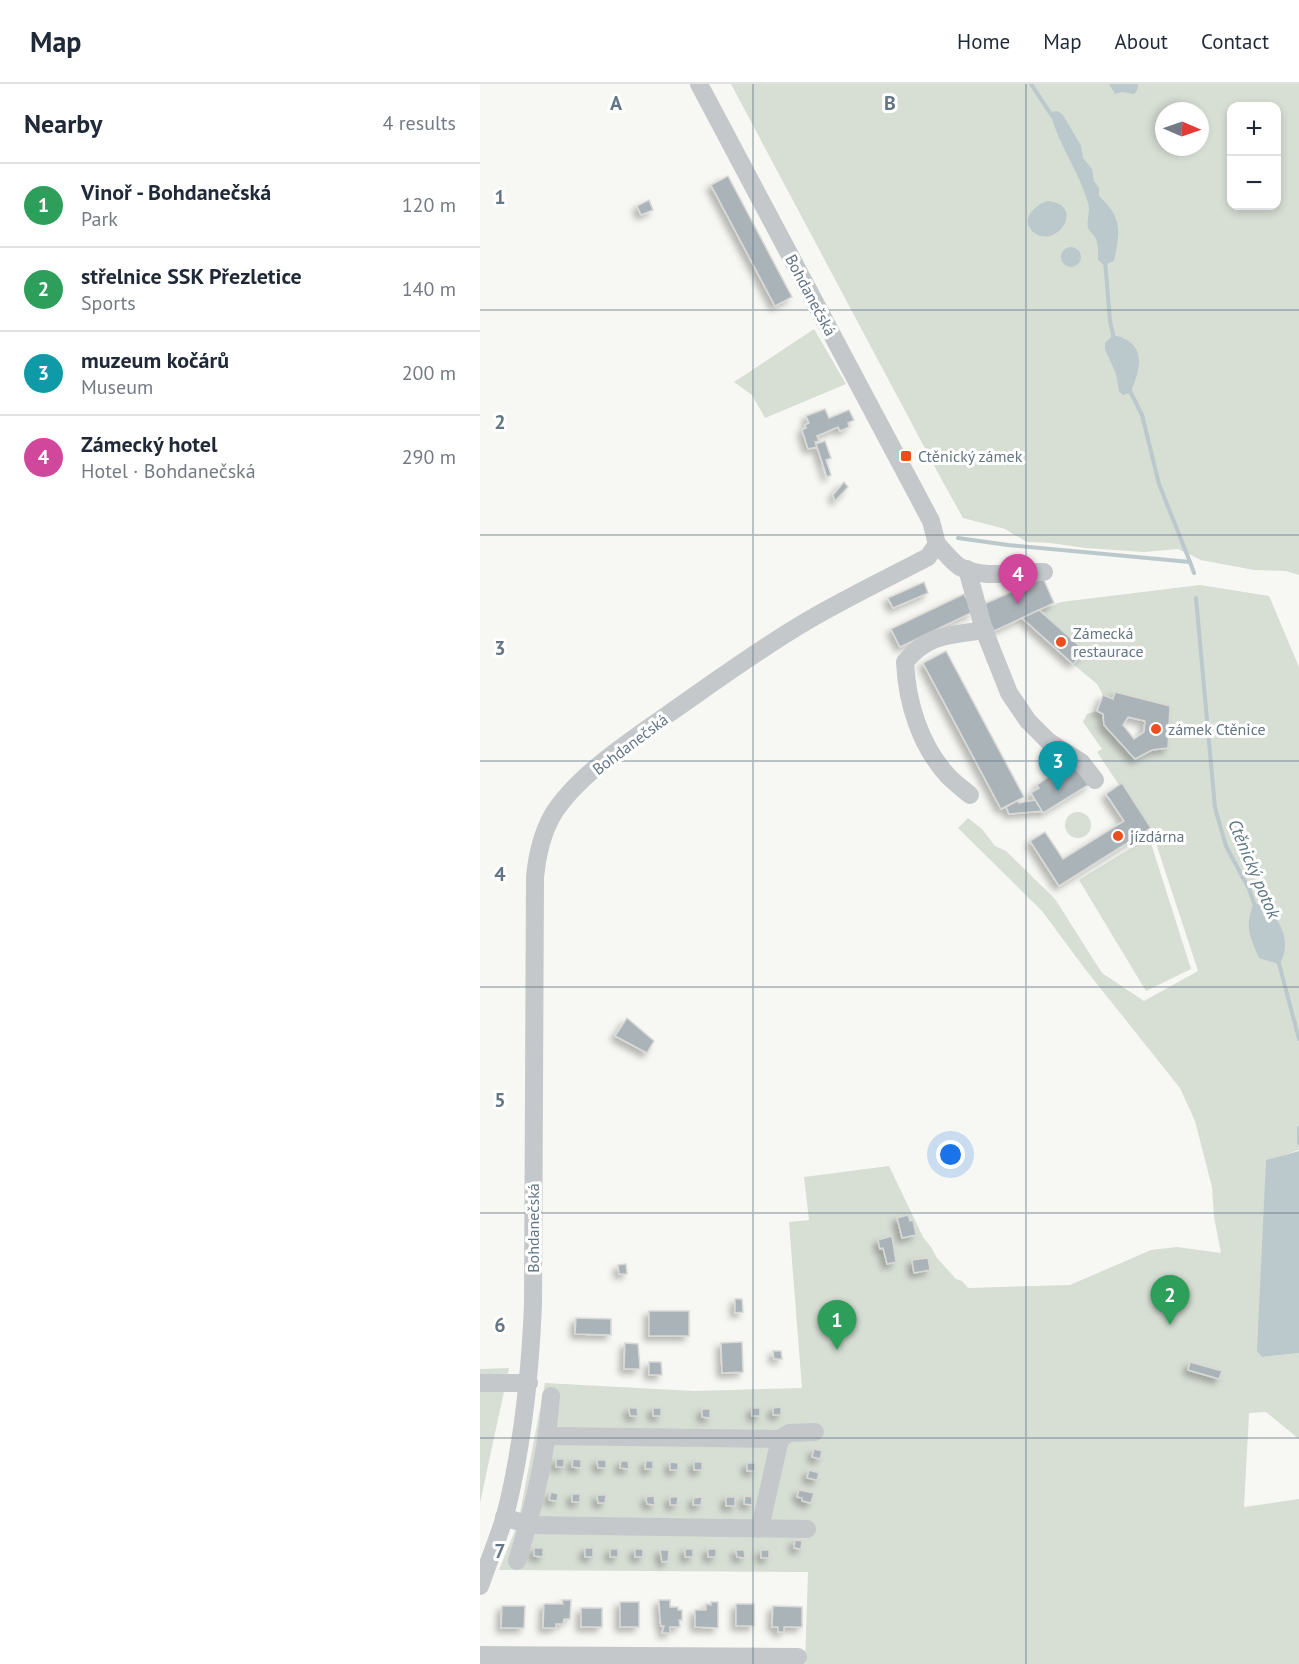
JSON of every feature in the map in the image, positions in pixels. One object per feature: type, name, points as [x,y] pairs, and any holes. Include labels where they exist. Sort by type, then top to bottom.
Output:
[{"type":"street","name":"Bohdanečská","points":[[480,1586],[504,1517],[522,1436],[529,1383],[533,1305],[535,877],[537,854],[543,835],[553,815],[567,797],[594,770],[640,734],[807,621],[928,557],[937,544],[931,521],[699,84]]},
{"type":"street","points":[[937,544],[959,566],[967,569],[988,573],[1044,572]]},
{"type":"street","points":[[967,569],[984,630],[1009,693],[1028,721],[1048,741],[1081,762],[1095,780]]},
{"type":"street","points":[[970,795],[949,777],[926,745],[913,712],[905,662],[917,648],[930,639],[984,630]]},
{"type":"street","points":[[480,1383],[529,1383]]},
{"type":"street","points":[[517,1561],[529,1524],[548,1436],[552,1396]]},
{"type":"street","points":[[548,1436],[780,1439],[789,1433],[815,1432]]},
{"type":"street","points":[[760,1528],[780,1439]]},
{"type":"street","points":[[504,1517],[529,1524],[807,1529]]},
{"type":"street","points":[[480,1655],[798,1657]]},
{"type":"shaded area","points":[[731,84],[1299,84],[1299,575],[1286,571],[1254,570],[1201,560],[1178,549],[1144,552],[1027,542],[1005,529],[963,518]]},
{"type":"shaded area","points":[[1109,84],[1138,84],[1138,86],[1134,94],[1122,92],[1115,94]]},
{"type":"shaded area","points":[[1057,111],[1063,115],[1081,146],[1083,158],[1092,169],[1094,181],[1099,188],[1099,196],[1116,218],[1118,241],[1114,261],[1104,265],[1098,260],[1097,243],[1088,227],[1089,206],[1084,191],[1050,112]]},
{"type":"shaded area","points":[[1048,201],[1059,204],[1065,210],[1066,218],[1058,232],[1051,236],[1042,236],[1033,232],[1029,227],[1028,217],[1039,205]]},
{"type":"shaded area","points":[[1071,247],[1078,250],[1081,257],[1078,264],[1071,267],[1064,264],[1061,257],[1064,250]]},
{"type":"shaded area","points":[[814,329],[846,384],[765,418],[752,395],[734,382]]},
{"type":"shaded area","points":[[1113,335],[1124,338],[1132,344],[1139,357],[1134,384],[1130,393],[1123,395],[1119,391],[1116,374],[1105,349],[1105,343]]},
{"type":"shaded area","points":[[1200,585],[1269,596],[1299,667],[1299,1150],[1266,1161],[1262,1357],[1299,1353],[1299,1439],[1266,1412],[1249,1413],[1244,1507],[1299,1499],[1299,1664],[805,1664],[808,1572],[499,1570],[518,1523],[545,1383],[694,1391],[802,1388],[789,1222],[809,1220],[804,1177],[889,1166],[923,1237],[937,1258],[956,1279],[962,1281],[968,1288],[1070,1285],[1151,1250],[1177,1247],[1221,1253],[1214,1217],[1212,1187],[1195,1121],[1180,1088],[1042,911],[958,828],[968,818],[982,829],[995,846],[1006,851],[1055,899],[1102,973],[1144,1001],[1198,971],[1151,828],[1122,784],[1119,785],[1097,752],[1102,749],[1083,722],[1087,714],[1097,711],[1103,714],[1104,725],[1135,758],[1152,750],[1168,748],[1170,706],[1116,692],[1113,699],[1103,695],[1097,684],[1073,664],[1085,651],[1039,610],[1061,602]],"holes":[[[1190,1362],[1221,1371],[1219,1379],[1188,1370]]]},
{"type":"shaded area","points":[[1078,812],[1088,815],[1091,825],[1088,835],[1078,838],[1068,835],[1065,825],[1068,815]]},
{"type":"shaded area","points":[[1149,837],[1191,969],[1146,991],[1079,880]]},
{"type":"shaded area","points":[[1254,903],[1270,912],[1281,928],[1285,946],[1279,964],[1259,958],[1256,951],[1249,925]]},
{"type":"shaded area","points":[[1299,1151],[1299,1353],[1262,1357],[1257,1351],[1266,1160]]},
{"type":"shaded area","points":[[509,1368],[480,1503],[480,1369]]},
{"type":"building","points":[[728,176],[792,297],[775,306],[711,185]]},
{"type":"building","points":[[649,200],[653,210],[641,215],[637,206]]},
{"type":"building","points":[[825,409],[829,418],[849,410],[854,420],[848,423],[849,427],[840,431],[838,427],[817,436],[819,441],[815,442],[817,447],[808,449],[802,430],[809,423],[806,416]]},
{"type":"building","points":[[825,441],[831,458],[826,460],[831,475],[827,477],[816,444]]},
{"type":"building","points":[[844,482],[848,487],[835,501],[833,495]]},
{"type":"building","points":[[1043,578],[1054,603],[994,631],[982,605]]},
{"type":"building","points":[[924,582],[928,593],[893,608],[888,598]]},
{"type":"building","points":[[964,594],[973,612],[900,647],[891,629]]},
{"type":"building","name":"Zámecká restaurace","points":[[1039,610],[1085,651],[1073,664],[1022,618]]},
{"type":"building","points":[[946,651],[1024,797],[1001,809],[923,663]]},
{"type":"building","name":"zámek Ctěnice","points":[[1115,692],[1170,706],[1168,748],[1152,750],[1135,759],[1104,725],[1103,714],[1097,711],[1103,695],[1113,699]],"holes":[[[1128,717],[1145,721],[1144,732],[1134,739],[1123,725]]]},
{"type":"building","points":[[1078,764],[1090,784],[1043,813],[1031,793],[1039,788],[1037,785],[1060,769],[1063,773]]},
{"type":"building","name":"jízdárna","points":[[1122,783],[1151,828],[1059,886],[1030,841],[1045,832],[1063,859],[1124,821],[1106,794]]},
{"type":"building","points":[[1035,800],[1042,811],[1009,814],[1006,807],[1017,801],[1019,803]]},
{"type":"building","points":[[627,1018],[654,1041],[647,1053],[615,1036]]},
{"type":"building","points":[[908,1215],[910,1221],[913,1220],[916,1235],[902,1238],[897,1218]]},
{"type":"building","points":[[892,1236],[896,1262],[887,1264],[883,1248],[880,1249],[878,1240]]},
{"type":"building","points":[[928,1258],[930,1270],[914,1273],[912,1260]]},
{"type":"building","points":[[626,1264],[627,1274],[619,1274],[618,1265]]},
{"type":"building","points":[[735,1299],[742,1299],[743,1312],[735,1313]]},
{"type":"building","points":[[649,1311],[689,1311],[689,1336],[649,1336]]},
{"type":"building","points":[[576,1318],[611,1319],[611,1335],[575,1334]]},
{"type":"building","points":[[742,1342],[743,1372],[722,1373],[721,1343]]},
{"type":"building","points":[[625,1343],[638,1344],[640,1369],[624,1369]]},
{"type":"building","points":[[773,1351],[781,1351],[782,1359],[774,1359]]},
{"type":"building","points":[[649,1362],[661,1362],[662,1375],[649,1375]]},
{"type":"building","points":[[1190,1362],[1222,1371],[1219,1379],[1188,1370]]},
{"type":"building","points":[[781,1407],[781,1415],[773,1415],[773,1408]]},
{"type":"building","points":[[629,1408],[637,1408],[638,1416],[630,1416]]},
{"type":"building","points":[[653,1408],[661,1408],[661,1416],[653,1416]]},
{"type":"building","points":[[752,1408],[760,1408],[760,1416],[752,1416]]},
{"type":"building","points":[[702,1409],[710,1409],[710,1418],[702,1417]]},
{"type":"building","points":[[814,1449],[822,1451],[820,1459],[812,1457]]},
{"type":"building","points":[[556,1459],[564,1459],[564,1467],[556,1467]]},
{"type":"building","points":[[573,1459],[581,1460],[581,1468],[572,1467]]},
{"type":"building","points":[[597,1460],[606,1460],[606,1468],[598,1468]]},
{"type":"building","points":[[621,1461],[628,1461],[629,1469],[620,1468]]},
{"type":"building","points":[[646,1461],[653,1461],[653,1469],[645,1469]]},
{"type":"building","points":[[670,1462],[678,1463],[678,1470],[670,1470]]},
{"type":"building","points":[[694,1462],[702,1462],[702,1470],[694,1470]]},
{"type":"building","points":[[747,1463],[755,1463],[755,1471],[747,1471]]},
{"type":"building","points":[[809,1470],[819,1473],[817,1480],[807,1478]]},
{"type":"building","points":[[799,1490],[814,1493],[811,1503],[797,1497]]},
{"type":"building","points":[[551,1492],[558,1494],[557,1501],[549,1500]]},
{"type":"building","points":[[572,1494],[580,1494],[580,1502],[572,1502]]},
{"type":"building","points":[[597,1495],[606,1495],[605,1503],[598,1503]]},
{"type":"building","points":[[654,1496],[655,1505],[647,1504],[646,1497]]},
{"type":"building","points":[[745,1496],[752,1497],[752,1505],[744,1504]]},
{"type":"building","points":[[670,1497],[678,1497],[677,1505],[670,1505]]},
{"type":"building","points":[[702,1497],[701,1505],[693,1505],[694,1498]]},
{"type":"building","points":[[726,1497],[735,1497],[735,1506],[726,1506]]},
{"type":"building","points":[[795,1540],[802,1541],[801,1549],[794,1548]]},
{"type":"building","points":[[534,1548],[543,1548],[543,1557],[534,1556]]},
{"type":"building","points":[[585,1548],[593,1548],[593,1557],[585,1557]]},
{"type":"building","points":[[610,1549],[618,1549],[618,1557],[610,1557]]},
{"type":"building","points":[[635,1549],[643,1549],[643,1557],[635,1557]]},
{"type":"building","points":[[685,1549],[693,1549],[693,1557],[685,1557]]},
{"type":"building","points":[[708,1549],[716,1549],[716,1557],[708,1557]]},
{"type":"building","points":[[660,1550],[669,1550],[668,1561],[662,1562]]},
{"type":"building","points":[[736,1550],[744,1550],[745,1558],[737,1557]]},
{"type":"building","points":[[761,1550],[769,1550],[769,1558],[761,1558]]},
{"type":"building","points":[[562,1600],[571,1600],[570,1619],[564,1619],[563,1624],[556,1624],[556,1628],[543,1628],[544,1604],[563,1604]]},
{"type":"building","points":[[659,1600],[670,1600],[670,1607],[678,1607],[678,1610],[682,1610],[682,1620],[679,1620],[680,1627],[670,1627],[670,1633],[662,1633],[664,1626],[661,1626]]},
{"type":"building","points":[[620,1602],[639,1602],[639,1627],[620,1627]]},
{"type":"building","points":[[711,1602],[718,1602],[718,1628],[695,1627],[695,1610],[706,1610],[706,1604],[711,1605]]},
{"type":"building","points":[[736,1604],[754,1604],[754,1626],[736,1626]]},
{"type":"building","points":[[502,1606],[525,1606],[524,1628],[501,1628]]},
{"type":"building","points":[[773,1606],[802,1607],[802,1627],[784,1627],[784,1632],[778,1632],[778,1627],[772,1627]]},
{"type":"building","points":[[581,1608],[602,1608],[602,1627],[581,1627]]},
{"type":"waterway","points":[[1031,84],[1052,116]]},
{"type":"waterway","points":[[1105,260],[1110,321],[1114,339]]},
{"type":"waterway","points":[[1129,389],[1142,415],[1159,484],[1190,562]]},
{"type":"waterway","name":"Ctěnický potok","points":[[958,538],[1008,545],[1190,562],[1194,573]]},
{"type":"waterway","name":"Ctěnický potok","points":[[1196,598],[1215,808],[1226,846],[1249,889],[1255,906]]},
{"type":"waterway","name":"Ctěnický potok","points":[[1278,960],[1299,1039]]},
{"type":"waterway","name":"Ctěnický potok","points":[[1299,1128],[1299,1143]]},
{"type":"place","name":"Ctěnický zámek","points":[[906,456]]},
{"type":"place","name":"Zámecký hotel","points":[[1018,604]]},
{"type":"place","name":"Zámecká restaurace","points":[[1061,642]]},
{"type":"place","name":"zámek Ctěnice","points":[[1156,729]]},
{"type":"place","name":"muzeum kočárů","points":[[1058,791]]},
{"type":"place","name":"jízdárna","points":[[1118,836]]},
{"type":"place","name":"střelnice SSK Přezletice","points":[[1170,1325]]},
{"type":"place","name":"Vinoř - Bohdanečská","points":[[837,1350]]}]
